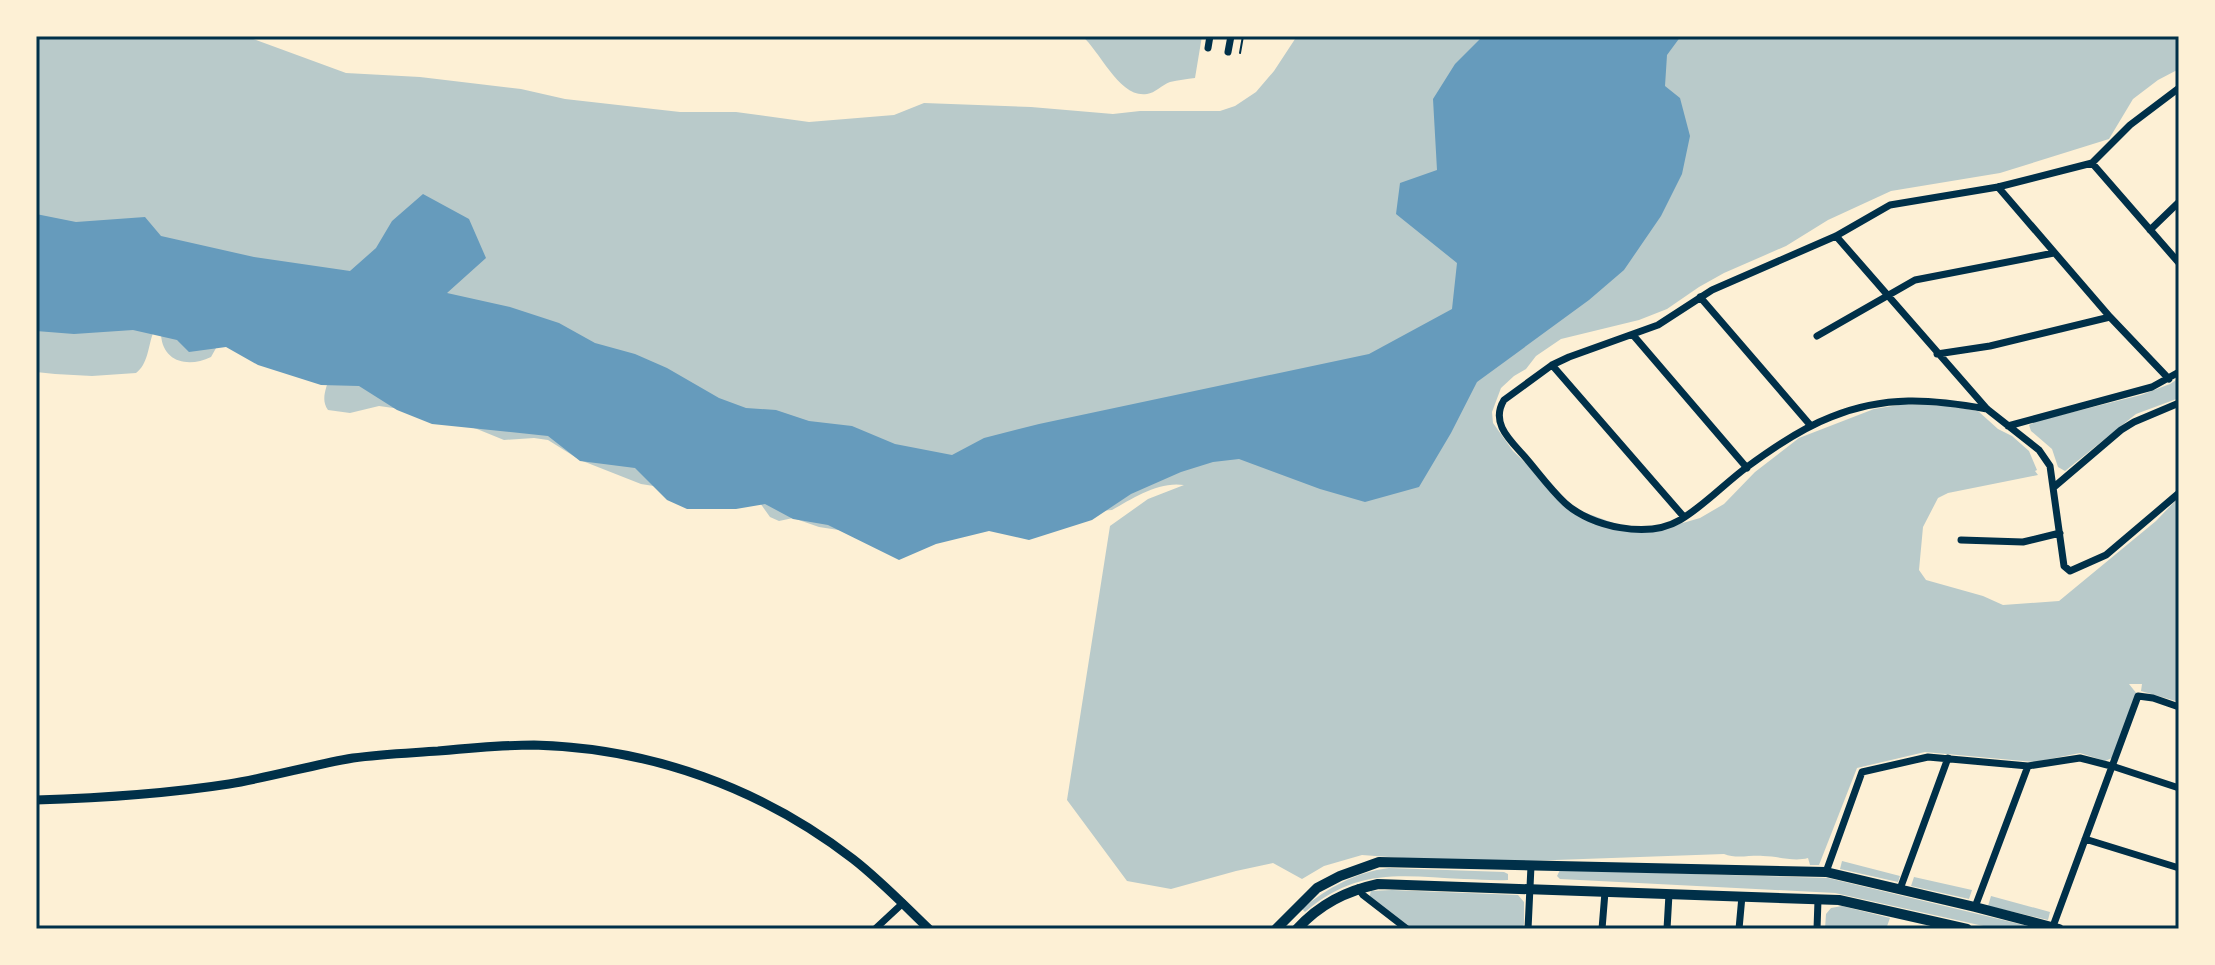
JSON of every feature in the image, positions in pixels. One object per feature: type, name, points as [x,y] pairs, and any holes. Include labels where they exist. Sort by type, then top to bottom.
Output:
[{"type":"main road","points":[[1280,925],[1317,888],[1379,862],[1826,872],[2054,928]]},
{"type":"main road","points":[[1295,929],[1321,907],[1358,888],[1378,884],[1839,900],[1967,929]]},
{"type":"street","points":[[1208,48],[1210,36]]},
{"type":"street","points":[[1228,52],[1231,36]]},
{"type":"street","points":[[1987,409],[1946,402],[1905,400],[1865,405],[1829,417],[1747,468],[1678,521],[1637,529],[1598,523],[1566,504],[1499,424],[1499,408],[1504,400],[1552,365],[1658,325],[1712,290],[1836,236],[1890,205],[1998,187],[2092,163],[2130,125],[2179,88]]},
{"type":"street","points":[[2092,163],[2179,263]]},
{"type":"street","points":[[1998,187],[2110,317],[2169,379]]},
{"type":"street","points":[[2150,230],[2179,202]]},
{"type":"street","points":[[1836,236],[1987,409],[2039,450],[2050,466],[2064,566],[2070,571],[2106,555],[2179,493]]},
{"type":"street","points":[[1817,336],[1915,280],[2054,253]]},
{"type":"street","points":[[1700,297],[1811,426]]},
{"type":"street","points":[[1937,354],[1990,346],[2110,317]]},
{"type":"street","points":[[1633,335],[1747,468]]},
{"type":"street","points":[[1552,365],[1684,517]]},
{"type":"street","points":[[2008,426],[2152,387],[2179,372]]},
{"type":"street","points":[[2054,487],[2121,430],[2179,403]]},
{"type":"street","points":[[1961,540],[2023,542],[2060,533]]},
{"type":"street","points":[[2054,928],[2138,696],[2179,707]]},
{"type":"street","points":[[36,800],[126,796],[215,786],[354,758],[500,746],[563,746],[595,750],[688,770],[776,808],[855,861],[929,929]]},
{"type":"street","points":[[1826,872],[1862,772],[1928,757],[2028,766],[2080,758],[2179,788]]},
{"type":"street","points":[[1900,889],[1948,758]]},
{"type":"street","points":[[1975,907],[2028,766]]},
{"type":"street","points":[[2085,839],[2179,868]]},
{"type":"street","points":[[1528,929],[1531,866]]},
{"type":"street","points":[[1358,888],[1407,929]]},
{"type":"street","points":[[1602,929],[1605,892]]},
{"type":"street","points":[[1667,929],[1669,894]]},
{"type":"street","points":[[1739,929],[1742,896]]},
{"type":"street","points":[[1817,929],[1818,900]]},
{"type":"street","points":[[875,929],[903,903]]},
{"type":"street","points":[[1280,925],[1295,929]]},
{"type":"path","points":[[1240,53],[1243,36]]},
{"type":"shaded area","points":[[36,36],[245,36],[346,73],[420,77],[521,89],[565,99],[680,112],[736,112],[809,122],[894,115],[924,103],[1113,114],[1220,111],[1235,106],[1256,92],[1297,36],[2179,36],[2179,69],[2133,99],[2109,139],[2000,173],[1891,191],[1828,220],[1786,246],[1724,273],[1667,309],[1639,320],[1561,339],[1536,356],[1526,369],[1501,388],[1492,412],[1493,423],[1513,451],[1567,503],[1619,525],[1662,529],[1700,518],[1724,504],[1755,472],[1799,438],[1874,409],[1905,404],[1978,411],[2029,451],[2038,475],[1948,493],[1938,498],[1923,527],[1919,570],[1926,580],[2003,605],[2059,601],[2156,521],[2179,497],[2179,702],[2141,691],[2142,684],[2129,684],[2137,694],[2112,758],[2105,761],[2080,753],[2035,762],[1925,752],[1857,768],[1819,865],[1810,865],[1808,858],[1724,854],[1527,861],[1429,860],[1362,855],[1324,866],[1302,879],[1273,863],[1171,889],[1127,881],[1067,800],[1110,526],[1148,499],[1184,485],[1156,488],[1112,510],[845,531],[819,527],[793,518],[779,521],[770,517],[760,503],[641,484],[580,460],[548,440],[504,440],[422,412],[379,406],[350,413],[328,410],[324,397],[330,375],[220,341],[211,357],[186,362],[172,357],[166,351],[161,335],[153,333],[145,360],[136,373],[92,376],[36,372]]},
{"type":"shaded area","points":[[1082,36],[1202,36],[1195,78],[1170,82],[1150,93],[1137,94],[1119,82]]},
{"type":"shaded area","points":[[2179,378],[2179,398],[2136,414],[2065,471],[2058,467],[2052,449],[2031,431],[2029,425],[2037,421],[2141,395]]},
{"type":"shaded area","points":[[1842,861],[1900,876],[1898,882],[1840,869]]},
{"type":"shaded area","points":[[1389,868],[1504,872],[1508,874],[1508,880],[1381,878],[1343,887],[1305,912],[1302,909],[1342,882]]},
{"type":"shaded area","points":[[1560,870],[1828,878],[2032,929],[1997,929],[1835,893],[1560,879],[1557,876]]},
{"type":"shaded area","points":[[1914,877],[1972,890],[1969,899],[1911,886]]},
{"type":"shaded area","points":[[1371,891],[1518,895],[1524,902],[1524,924],[1522,929],[1411,929],[1369,898]]},
{"type":"shaded area","points":[[1991,896],[2050,912],[2048,920],[1988,906]]},
{"type":"shaded area","points":[[1842,906],[1890,918],[1886,929],[1825,929],[1826,914],[1831,908]]},
{"type":"water","points":[[1483,36],[1681,36],[1667,55],[1665,86],[1680,98],[1690,136],[1682,174],[1661,216],[1624,270],[1589,300],[1477,382],[1419,487],[1365,502],[1239,459],[1213,462],[1131,494],[1092,520],[1029,540],[989,531],[936,544],[899,560],[828,525],[793,519],[765,504],[736,509],[687,509],[667,500],[635,468],[580,461],[548,436],[432,424],[397,410],[359,386],[321,385],[258,365],[226,347],[189,352],[177,340],[133,330],[74,334],[36,331],[36,214],[76,222],[145,217],[161,236],[254,257],[350,271],[376,248],[392,221],[423,194],[469,219],[486,258],[447,293],[510,307],[559,323],[595,343],[635,354],[667,368],[719,398],[746,408],[776,410],[809,421],[852,426],[895,444],[952,455],[984,438],[1039,424],[1369,354],[1452,309],[1457,263],[1396,214],[1400,183],[1437,170],[1433,99],[1455,64]]}]
